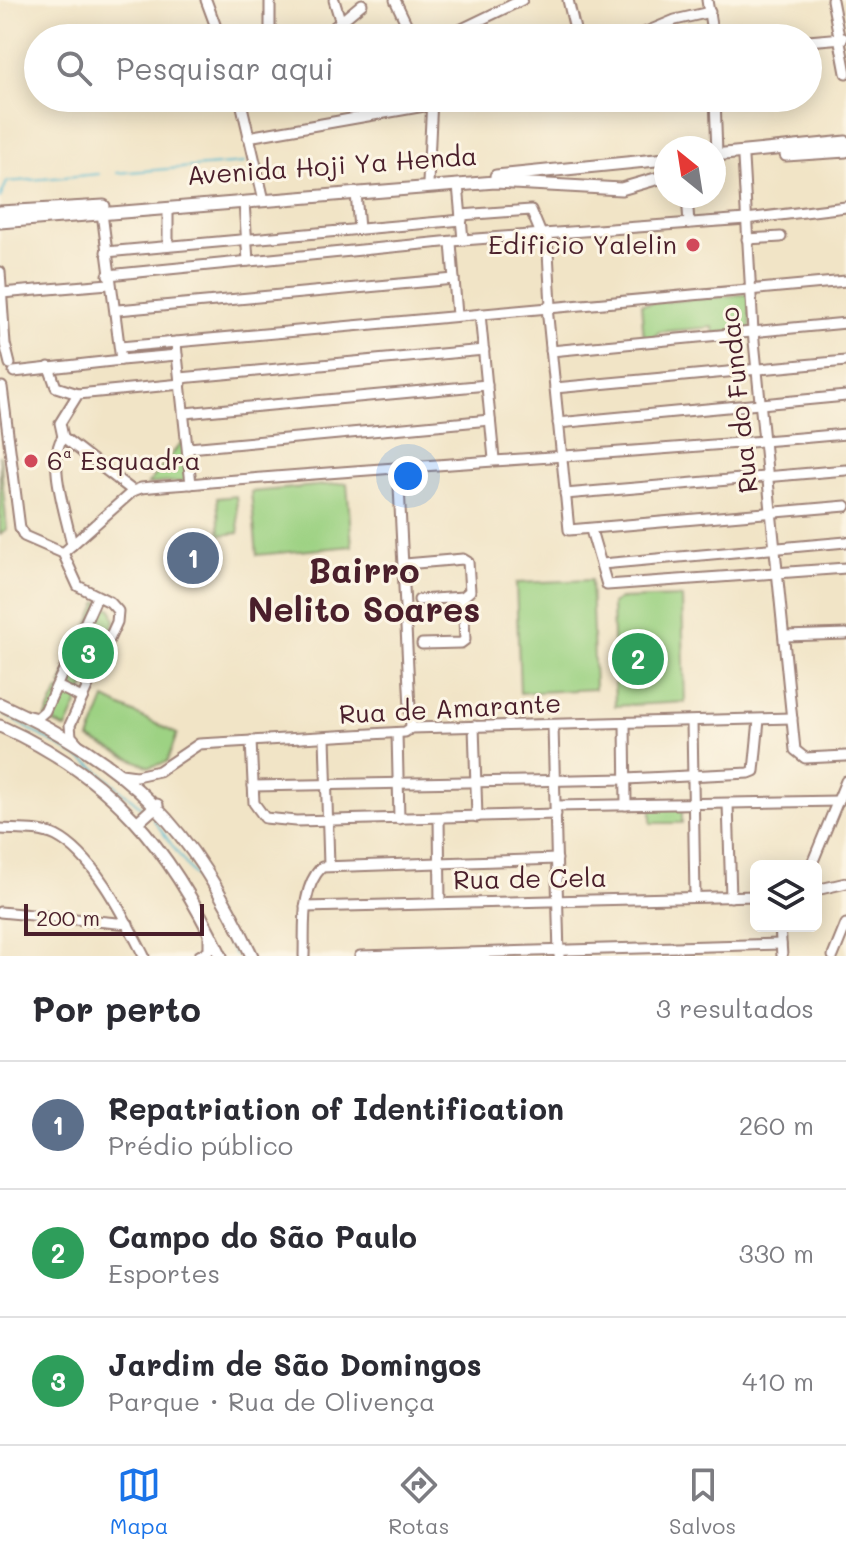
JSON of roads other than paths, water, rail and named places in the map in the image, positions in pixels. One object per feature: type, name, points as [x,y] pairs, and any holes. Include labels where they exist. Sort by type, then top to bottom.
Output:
[{"type":"main road","points":[[726,156],[846,142]]},
{"type":"main road","points":[[726,157],[846,151]]},
{"type":"main road","name":"Avenida Hoji Ya Henda","points":[[0,212],[428,183],[603,168],[654,160]]},
{"type":"main road","points":[[637,162],[632,175],[648,182]]},
{"type":"main road","points":[[603,168],[611,172],[614,181],[608,190]]},
{"type":"main road","name":"Avenida Hoji Ya Henda","points":[[0,222],[458,185],[534,182],[608,190],[654,180]]},
{"type":"main road","points":[[0,704],[80,745],[121,774],[148,814],[221,956]]},
{"type":"main road","points":[[0,726],[78,768],[148,814],[215,882],[251,953]]},
{"type":"street","points":[[206,0],[215,24]]},
{"type":"street","points":[[270,0],[270,24]]},
{"type":"street","points":[[334,0],[341,23],[362,4]]},
{"type":"street","points":[[395,0],[406,24]]},
{"type":"street","points":[[472,24],[522,0]]},
{"type":"street","points":[[568,0],[574,24]]},
{"type":"street","points":[[707,0],[711,24]]},
{"type":"street","points":[[832,0],[843,38],[846,73]]},
{"type":"street","points":[[665,24],[710,12]]},
{"type":"street","points":[[822,40],[843,38]]},
{"type":"street","points":[[243,112],[263,196]]},
{"type":"street","points":[[248,137],[376,112]]},
{"type":"street","points":[[428,183],[432,112]]},
{"type":"street","points":[[715,112],[715,136]]},
{"type":"street","name":"Rua do Fundao","points":[[743,158],[753,331],[795,750],[800,757],[846,756]]},
{"type":"street","points":[[458,185],[463,240]]},
{"type":"street","points":[[356,193],[359,229]]},
{"type":"street","points":[[244,202],[248,261]]},
{"type":"street","points":[[1,293],[248,261],[463,240],[746,219],[846,207]]},
{"type":"street","points":[[168,208],[168,246]]},
{"type":"street","points":[[688,208],[689,223]]},
{"type":"street","points":[[106,252],[531,210],[544,234],[551,351],[569,530],[846,506]]},
{"type":"street","points":[[102,213],[109,280],[118,310],[121,360]]},
{"type":"street","points":[[747,239],[781,237]]},
{"type":"street","points":[[451,243],[457,315]]},
{"type":"street","points":[[0,272],[5,344],[12,368],[10,383],[1,387],[20,528],[32,542],[63,553],[78,586],[114,606],[118,616],[69,731],[80,745]]},
{"type":"street","points":[[118,310],[454,279]]},
{"type":"street","points":[[120,347],[846,281]]},
{"type":"street","points":[[480,314],[494,459]]},
{"type":"street","points":[[551,351],[846,323]]},
{"type":"street","points":[[176,342],[191,484]]},
{"type":"street","points":[[49,367],[56,387],[78,394],[484,350]]},
{"type":"street","points":[[0,360],[12,368],[49,367],[177,355]]},
{"type":"street","points":[[555,388],[846,361]]},
{"type":"street","points":[[185,413],[487,385]]},
{"type":"street","points":[[78,394],[59,425],[63,437],[133,491]]},
{"type":"street","points":[[558,423],[846,396]]},
{"type":"street","points":[[189,448],[490,420]]},
{"type":"street","points":[[63,553],[133,491],[398,466],[562,458],[846,434]]},
{"type":"street","points":[[63,437],[56,449],[56,467],[72,545]]},
{"type":"street","points":[[398,466],[411,728]]},
{"type":"street","points":[[565,494],[846,470]]},
{"type":"street","points":[[591,530],[606,585],[846,568]]},
{"type":"street","points":[[602,564],[846,542]]},
{"type":"street","points":[[405,564],[466,560],[470,591],[463,597],[419,600]]},
{"type":"street","points":[[25,715],[42,716],[97,597]]},
{"type":"street","points":[[422,644],[463,642],[463,597]]},
{"type":"street","points":[[785,636],[846,634]]},
{"type":"street","points":[[57,686],[82,698]]},
{"type":"street","name":"Rua de Amarante","points":[[121,774],[136,776],[159,771],[199,744],[397,733],[411,728],[792,718]]},
{"type":"street","points":[[253,786],[694,777],[754,771],[759,720]]},
{"type":"street","points":[[692,722],[695,897]]},
{"type":"street","points":[[625,724],[626,805]]},
{"type":"street","points":[[474,726],[477,817]]},
{"type":"street","points":[[553,726],[559,953]]},
{"type":"street","points":[[397,733],[399,819]]},
{"type":"street","points":[[325,737],[329,865]]},
{"type":"street","points":[[251,741],[257,812],[265,818],[477,817],[626,805],[839,801]]},
{"type":"street","points":[[814,860],[846,781]]},
{"type":"street","points":[[728,804],[731,897]]},
{"type":"street","points":[[439,818],[440,903]]},
{"type":"street","points":[[0,829],[44,833],[64,842],[107,889],[144,956]]},
{"type":"street","points":[[304,956],[305,907],[314,875],[329,865],[557,859]]},
{"type":"street","points":[[822,889],[846,883]]},
{"type":"street","name":"Rua de Cela","points":[[305,907],[750,896]]},
{"type":"street","points":[[0,912],[128,924]]},
{"type":"street","points":[[833,954],[846,924]]},
{"type":"street","points":[[199,956],[210,946],[207,926]]},
{"type":"street","points":[[780,932],[782,956]]},
{"type":"street","points":[[360,956],[559,953],[781,944]]},
{"type":"waterway","points":[[117,173],[244,163]]},
{"type":"waterway","points":[[0,198],[7,182],[99,174]]},
{"type":"waterway","points":[[0,712],[90,764],[141,807]]},
{"type":"waterway","points":[[153,819],[198,881],[235,956]]},
{"type":"place","name":"Edificio Yalelin","points":[[693,245]]},
{"type":"place","name":"6ª Esquadra","points":[[31,461]]},
{"type":"place","name":"Repatriation of Identification","points":[[193,558]]},
{"type":"place","name":"Jardim de São Domingos","points":[[88,653]]},
{"type":"place","name":"Campo do São Paulo","points":[[638,659]]},
{"type":"district","name":"Bairro Nelito Soares","points":[[364,590]]}]
